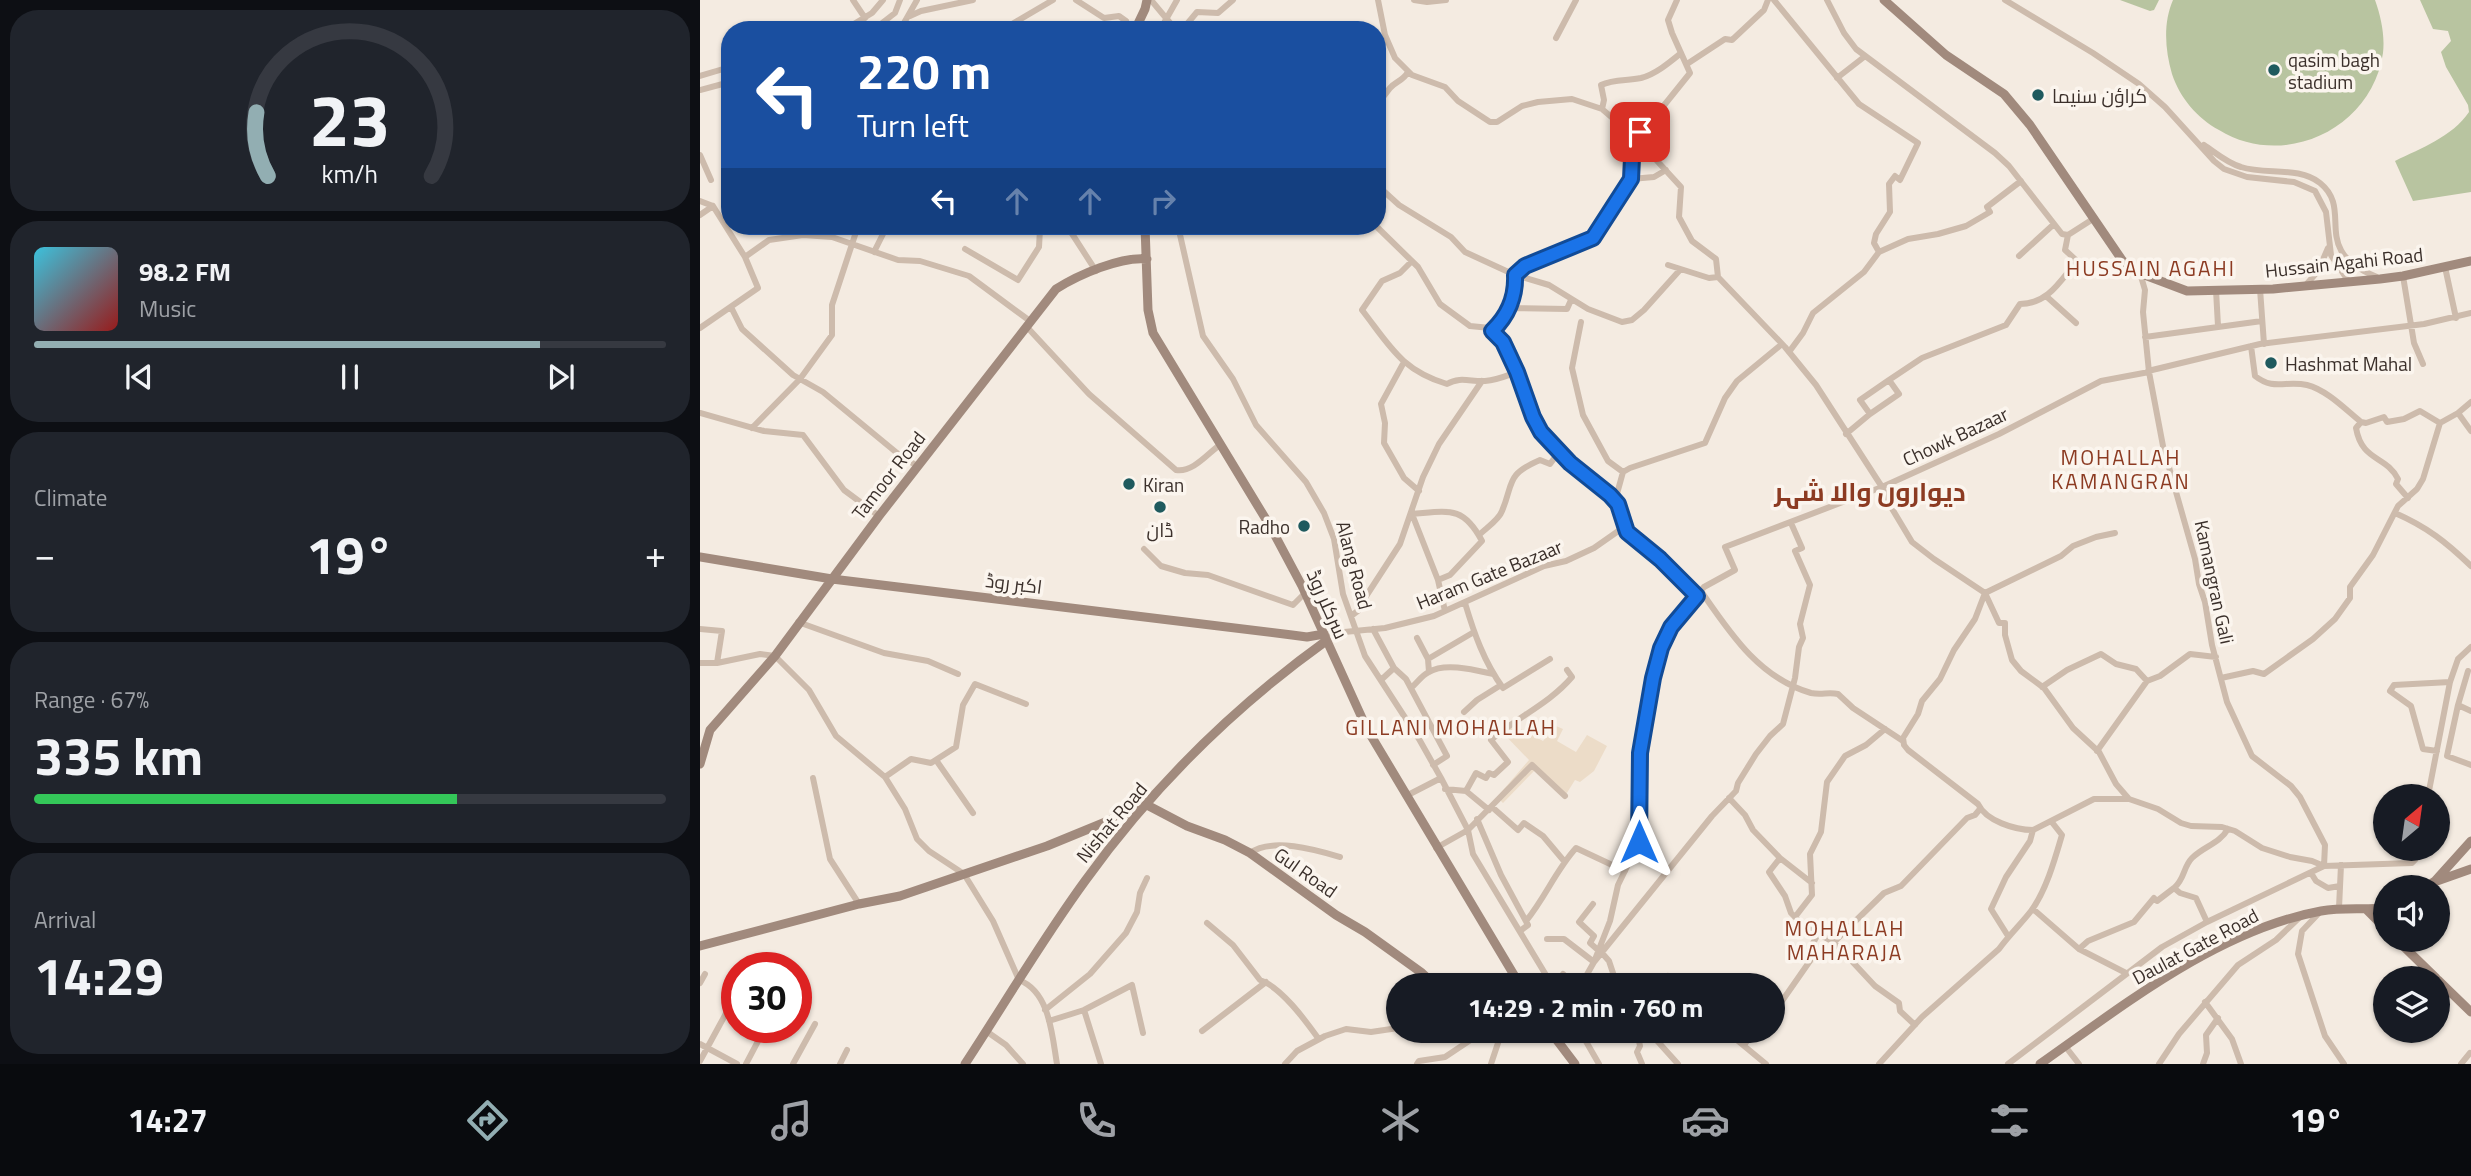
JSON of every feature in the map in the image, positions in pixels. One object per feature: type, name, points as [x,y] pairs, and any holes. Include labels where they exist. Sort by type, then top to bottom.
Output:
[{"type":"main road","points":[[1139,21],[1149,0]]},
{"type":"main road","name":"Hussain Agahi Road","points":[[1884,0],[1945,55],[2004,94],[2030,125],[2122,260],[2140,273],[2187,291],[2260,289],[2403,276],[2471,261]]},
{"type":"main road","name":"سرکلر روڈ","points":[[1146,235],[1148,310],[1153,333],[1270,526],[1305,593],[1367,729],[1513,973]]},
{"type":"main road","name":"Tamoor Road","points":[[700,764],[710,730],[775,656],[878,516],[1056,289],[1071,279],[1133,258],[1147,258]]},
{"type":"main road","name":"اکبر روڈ","points":[[700,557],[832,579],[1325,637]]},
{"type":"main road","name":"Nishat Road","points":[[965,1064],[1085,881],[1147,806],[1208,738],[1265,686],[1325,637]]},
{"type":"main road","points":[[700,946],[859,904],[900,896],[1047,846],[1147,806]]},
{"type":"main road","name":"Gul Road","points":[[1147,806],[1250,853],[1422,973]]},
{"type":"main road","points":[[2440,875],[2471,841]]},
{"type":"main road","points":[[2450,876],[2471,869]]},
{"type":"main road","name":"Daulat Gate Road","points":[[2040,1064],[2142,993],[2253,932],[2321,911],[2339,908],[2373,909]]},
{"type":"main road","points":[[2366,909],[2373,916]]},
{"type":"main road","points":[[2409,952],[2424,966]]},
{"type":"main road","points":[[2450,992],[2471,1012]]},
{"type":"main road","points":[[1559,1043],[1575,1064]]},
{"type":"street","points":[[853,0],[863,20],[883,0]]},
{"type":"street","points":[[885,21],[895,13],[900,0]]},
{"type":"street","points":[[906,21],[918,0]]},
{"type":"street","points":[[910,16],[972,0]]},
{"type":"street","points":[[1017,21],[1053,0]]},
{"type":"street","points":[[1076,0],[1104,18],[1119,16],[1126,21]]},
{"type":"street","points":[[1149,0],[1168,21]]},
{"type":"street","points":[[1164,21],[1177,0]]},
{"type":"street","points":[[1190,21],[1197,12],[1218,13],[1233,0]]},
{"type":"street","points":[[1378,0],[1382,21]]},
{"type":"street","points":[[1415,0],[1446,0]]},
{"type":"street","points":[[1556,37],[1576,0]]},
{"type":"street","points":[[1492,331],[1504,319],[1509,309],[1515,275],[1525,266],[1593,238],[1631,179],[1632,158],[1646,124],[1690,73],[1668,20],[1676,0]]},
{"type":"street","points":[[1687,64],[1725,39],[1732,40],[1763,10],[1768,0]]},
{"type":"street","points":[[1774,0],[1859,103],[1919,143],[1900,180],[1895,176],[1889,184],[1890,212],[1876,234],[1874,243],[1879,252]]},
{"type":"street","points":[[1827,0],[1849,42],[1864,57],[1996,153],[2062,234],[2068,235],[2093,219]]},
{"type":"street","points":[[2005,0],[2127,75],[2165,107],[2214,161],[2235,174],[2294,181],[2315,191],[2326,212],[2328,248],[2349,282]]},
{"type":"street","points":[[1386,37],[1395,58],[1408,72],[1445,88],[1458,101],[1490,122],[1496,122],[1522,106],[1572,99],[1602,109],[1639,142],[1681,187],[1679,217],[1692,241],[1716,259],[1718,276],[1782,344],[1816,385],[1882,487],[1912,542],[1985,593],[1999,623],[2005,623],[2012,660],[2021,671],[2042,687],[2073,728],[2097,751],[2116,784],[2129,799]]},
{"type":"street","points":[[1602,109],[1604,100],[1601,85],[1612,80],[1641,78],[1668,64],[1681,53]]},
{"type":"street","points":[[1837,78],[1864,57]]},
{"type":"street","points":[[700,76],[721,70]]},
{"type":"street","points":[[1386,94],[1390,88],[1403,81],[1408,72]]},
{"type":"street","points":[[700,90],[721,84]]},
{"type":"street","points":[[2194,138],[2220,157],[2240,167],[2300,174],[2322,184],[2333,206],[2336,241],[2343,256],[2357,269],[2380,279]]},
{"type":"street","points":[[700,155],[711,180]]},
{"type":"street","points":[[1631,179],[1654,177],[1666,170]]},
{"type":"street","points":[[1789,352],[1813,313],[1864,272],[1879,252],[1908,239],[1966,226],[1990,212],[1986,207],[2021,181]]},
{"type":"street","points":[[1386,193],[1399,205],[1451,237],[1465,252],[1515,275],[1549,285],[1571,300],[1622,322],[1632,320],[1644,310],[1679,271]]},
{"type":"street","points":[[700,201],[713,206],[721,219]]},
{"type":"street","points":[[700,215],[713,206]]},
{"type":"street","points":[[2019,257],[2054,225]]},
{"type":"street","points":[[700,328],[758,288],[745,257],[731,235]]},
{"type":"street","points":[[745,257],[769,240],[810,235],[832,237],[898,260],[920,261],[969,276],[1028,324],[1089,394],[1176,470],[1190,468],[1221,444]]},
{"type":"street","points":[[752,428],[800,379],[832,335],[832,305],[855,235]]},
{"type":"street","points":[[874,252],[882,235]]},
{"type":"street","points":[[965,249],[1018,280],[1039,247],[1040,235]]},
{"type":"street","points":[[1073,235],[1096,271]]},
{"type":"street","name":"Alang Road","points":[[1180,235],[1203,336],[1233,379],[1256,425],[1306,481],[1324,513],[1334,539],[1343,594],[1365,656],[1441,778],[1468,830],[1473,854],[1545,973]]},
{"type":"street","points":[[1385,235],[1418,267],[1440,304],[1470,326],[1490,328],[1503,342],[1541,432],[1559,452],[1615,501],[1627,532],[1700,591],[1756,662],[1777,680],[1821,695],[1838,694],[1853,708],[1903,741],[1908,750],[1978,804],[1980,809],[2010,826],[2033,830],[2094,799],[2129,799],[2158,809],[2191,826],[2228,829],[2262,848],[2324,866],[2415,861]]},
{"type":"street","points":[[1870,414],[1860,400],[1889,380],[1922,358],[2006,325],[2020,304],[2034,304],[2046,296],[2077,261],[2065,250],[2068,235]]},
{"type":"street","points":[[2305,286],[2318,271],[2328,248]]},
{"type":"street","points":[[1412,261],[1400,273],[1382,281],[1362,310],[1404,362],[1414,371],[1447,384],[1462,379],[1482,382],[1501,379],[1517,372]]},
{"type":"street","points":[[1668,265],[1679,271],[1709,278],[1718,276]]},
{"type":"street","points":[[2445,267],[2456,317]]},
{"type":"street","name":"Kamangran Gali","points":[[2140,273],[2145,290],[2148,372],[2163,446],[2195,559],[2221,678],[2235,723],[2252,756],[2291,786],[2300,797],[2325,845],[2324,866]]},
{"type":"street","points":[[2403,276],[2414,343],[2423,364]]},
{"type":"street","points":[[2260,289],[2264,344]]},
{"type":"street","points":[[2216,290],[2218,326]]},
{"type":"street","points":[[2046,296],[2076,323]]},
{"type":"street","points":[[1509,309],[1567,309],[1571,300]]},
{"type":"street","points":[[731,307],[742,329],[800,379],[823,392],[897,453],[917,466]]},
{"type":"street","name":"Chowk Bazaar","points":[[1700,591],[1735,569],[1725,547],[1882,487],[2000,434],[2101,381],[2251,346],[2412,326],[2471,313]]},
{"type":"street","points":[[2145,337],[2262,321]]},
{"type":"street","points":[[1581,322],[1572,368],[1583,415],[1608,461],[1623,472]]},
{"type":"street","points":[[1615,501],[1623,472],[1705,443],[1725,398],[1737,381],[1782,344]]},
{"type":"street","points":[[2251,346],[2255,376],[2270,385],[2309,385],[2361,422],[2384,417],[2387,422],[2404,419],[2420,411],[2440,423]]},
{"type":"street","points":[[1404,362],[1381,404],[1385,423],[1384,443],[1404,478],[1419,491]]},
{"type":"street","points":[[1846,434],[1899,394],[1889,380]]},
{"type":"street","points":[[1351,616],[1359,610],[1400,544],[1439,444],[1482,382]]},
{"type":"street","points":[[2221,678],[2253,671],[2264,674],[2298,651],[2335,619],[2350,598],[2350,587],[2373,555],[2398,506],[2409,498],[2423,479],[2440,423],[2471,402]]},
{"type":"street","points":[[700,413],[752,428],[803,435],[844,490],[878,516]]},
{"type":"street","points":[[2458,413],[2471,431]]},
{"type":"street","points":[[2361,422],[2356,428],[2359,441],[2366,452],[2393,471],[2398,479],[2396,484],[2409,498]]},
{"type":"street","points":[[1479,535],[1502,514],[1514,477],[1526,466],[1540,460],[1550,464],[1559,452]]},
{"type":"street","points":[[1412,514],[1447,511],[1469,520],[1482,541],[1450,575],[1438,580]]},
{"type":"street","points":[[2395,513],[2432,531],[2471,566]]},
{"type":"street","points":[[1412,514],[1438,580],[1445,611]]},
{"type":"street","points":[[1588,973],[1600,952],[1736,791],[1756,754],[1783,724],[1803,638],[1800,624],[1810,585],[1795,551],[1802,548],[1791,523]]},
{"type":"street","name":"Haram Gate Bazaar","points":[[1325,637],[1422,619],[1445,611],[1544,566],[1566,561],[1594,548],[1624,527]]},
{"type":"street","points":[[1903,741],[1923,701],[1940,679],[1975,619],[1985,593],[2062,556],[2073,546],[2115,533]]},
{"type":"street","points":[[1144,549],[1161,566],[1185,573],[1208,575],[1293,605],[1305,593]]},
{"type":"street","points":[[1600,952],[1613,901],[1639,842],[1640,753],[1661,648],[1671,627],[1700,591]]},
{"type":"street","points":[[1465,603],[1474,632],[1493,674],[1503,688],[1550,659]]},
{"type":"street","points":[[798,622],[884,653],[928,661],[958,674]]},
{"type":"street","points":[[700,629],[722,631],[717,663]]},
{"type":"street","points":[[1373,629],[1394,668],[1406,678],[1447,756],[1433,765]]},
{"type":"street","points":[[1428,659],[1474,632]]},
{"type":"street","points":[[1417,638],[1428,659],[1429,672]]},
{"type":"street","points":[[2430,784],[2450,682],[2458,659],[2471,647]]},
{"type":"street","points":[[700,663],[717,663],[760,654],[775,656],[809,690],[836,736],[885,777],[905,809],[917,839],[929,851],[964,874],[993,920],[1019,980],[1028,983],[1041,998],[1049,1021],[1057,1064]]},
{"type":"street","points":[[2042,687],[2067,670],[2101,654],[2116,664],[2134,668],[2147,681]]},
{"type":"street","points":[[2097,751],[2147,681],[2160,676],[2190,654],[2216,657]]},
{"type":"street","points":[[1411,688],[1429,672],[1460,667],[1493,674]]},
{"type":"street","points":[[1381,680],[1394,668]]},
{"type":"street","points":[[1466,791],[1476,773],[1486,778],[1489,773],[1494,775],[1508,762],[1491,740],[1553,696],[1572,677],[1567,670]]},
{"type":"street","points":[[2468,671],[2446,756],[2471,765]]},
{"type":"street","points":[[2437,751],[2423,749],[2411,706],[2390,691],[2394,685],[2450,682]]},
{"type":"street","points":[[885,777],[911,759],[931,763],[956,747],[963,705],[975,684],[1026,704]]},
{"type":"street","points":[[1464,712],[1501,685]]},
{"type":"street","points":[[2458,705],[2471,711]]},
{"type":"street","points":[[1795,918],[1812,895],[1810,853],[1822,825],[1828,782],[1845,756],[1855,752],[1885,729]]},
{"type":"street","points":[[936,760],[973,813]]},
{"type":"street","points":[[1436,848],[1468,830],[1532,765],[1565,796]]},
{"type":"street","points":[[813,778],[830,859],[859,904]]},
{"type":"street","points":[[1406,796],[1441,778]]},
{"type":"street","points":[[1445,789],[1466,791],[1518,830],[1524,823],[1543,836],[1564,862]]},
{"type":"street","points":[[1729,798],[1745,815],[1753,830],[1780,858],[1812,883]]},
{"type":"street","points":[[1834,942],[1884,893],[1901,886],[1967,818],[1980,809]]},
{"type":"street","points":[[1478,819],[1499,871],[1528,925],[1520,931]]},
{"type":"street","points":[[1879,1064],[1915,1025],[1999,949],[2033,909],[2056,861],[2062,835],[2051,821]]},
{"type":"street","points":[[2079,949],[2088,941],[2134,922],[2154,898],[2157,901],[2181,882],[2190,860],[2221,840],[2228,829]]},
{"type":"street","points":[[2008,936],[1991,909],[2006,877],[2030,841],[2033,830]]},
{"type":"street","points":[[1250,853],[1256,849],[1281,846],[1313,849],[1340,857]]},
{"type":"street","points":[[1526,921],[1576,848],[1625,872]]},
{"type":"street","points":[[1780,858],[1769,872],[1795,918],[1805,927],[1834,942],[1875,986],[1899,1003],[1900,1011],[1915,1025]]},
{"type":"street","points":[[2339,908],[2341,865]]},
{"type":"street","points":[[2008,1064],[2162,947],[2207,922],[2324,866]]},
{"type":"street","points":[[1488,878],[1499,871]]},
{"type":"street","points":[[2311,873],[2316,881],[2328,888],[2340,886]]},
{"type":"street","points":[[1045,1010],[1090,974],[1113,951],[1137,912],[1140,893],[1147,878]]},
{"type":"street","points":[[2174,888],[2196,898],[2207,922]]},
{"type":"street","points":[[1592,904],[1579,922],[1594,936],[1591,943],[1609,961],[1613,973]]},
{"type":"street","points":[[2033,909],[2079,949],[2126,973]]},
{"type":"street","points":[[2321,911],[2302,931],[2298,954],[2325,1036],[2344,1064]]},
{"type":"street","points":[[2160,1064],[2179,1034],[2238,965],[2276,940],[2302,915]]},
{"type":"street","points":[[1207,923],[1233,945],[1260,980],[1288,1001],[1318,1038]]},
{"type":"street","points":[[1785,997],[1812,958],[1807,954],[1818,934]]},
{"type":"street","points":[[1547,939],[1564,939],[1594,962]]},
{"type":"street","points":[[700,983],[705,974]]},
{"type":"street","points":[[1202,1031],[1266,982]]},
{"type":"street","points":[[1049,1021],[1084,1010],[1132,985],[1143,1033]]},
{"type":"street","points":[[2205,1002],[2232,1039],[2241,1064]]},
{"type":"street","points":[[1084,1010],[1101,1064]]},
{"type":"street","points":[[2203,1064],[2207,1053],[2206,1035],[2218,1018]]},
{"type":"street","points":[[700,1061],[721,1022]]},
{"type":"street","points":[[793,1064],[815,1024]]},
{"type":"street","points":[[1285,1064],[1297,1051],[1318,1038],[1346,1029],[1371,1032],[1386,1030]]},
{"type":"street","points":[[986,1031],[1006,1045],[1023,1064]]},
{"type":"street","points":[[746,1064],[757,1043]]},
{"type":"street","points":[[1417,1064],[1445,1057],[1466,1043]]},
{"type":"street","points":[[1491,1064],[1498,1043]]},
{"type":"street","points":[[1587,1043],[1599,1064]]},
{"type":"street","points":[[1640,1043],[1637,1052],[1642,1064]]},
{"type":"street","points":[[1659,1043],[1678,1064]]},
{"type":"street","points":[[1742,1043],[1766,1064]]},
{"type":"street","points":[[700,1044],[737,1064]]},
{"type":"street","points":[[2065,1046],[2079,1064]]},
{"type":"street","points":[[840,1064],[847,1050]]},
{"type":"street","points":[[2461,1064],[2470,1053]]},
{"type":"green space","points":[[2120,0],[2159,0],[2154,10],[2150,11]]},
{"type":"green space","name":"qasim bagh stadium","points":[[2173,0],[2375,0],[2382,26],[2383,53],[2375,80],[2362,103],[2343,121],[2321,135],[2297,143],[2270,146],[2244,141],[2204,120],[2180,91],[2172,74],[2167,46],[2166,27]]},
{"type":"green space","points":[[2420,0],[2471,0],[2471,192],[2413,201],[2395,161],[2445,135],[2469,112],[2441,52],[2451,41],[2448,31],[2433,29]]},
{"type":"shaded area","points":[[1511,724],[1543,741],[1556,726],[1563,729],[1557,741],[1576,752],[1587,735],[1607,746],[1594,771],[1580,782],[1575,780],[1565,796],[1536,769],[1503,803],[1497,797],[1529,760],[1501,731]]},
{"type":"place","name":"qasim bagh stadium","points":[[2274,70]]},
{"type":"place","name":"کراؤن سنیما","points":[[2038,95]]},
{"type":"place","name":"Hashmat Mahal","points":[[2271,363]]},
{"type":"place","name":"Kiran","points":[[1129,484]]},
{"type":"place","name":"ڈان","points":[[1160,507]]},
{"type":"place","name":"Radho","points":[[1304,526]]},
{"type":"district","name":"HUSSAIN AGAHI","points":[[2151,268]]},
{"type":"district","name":"MOHALLAH KAMANGRAN","points":[[2121,469]]},
{"type":"district","name":"دیواروں والا شہر","points":[[1870,491]]},
{"type":"district","name":"GILLANI MOHALLAH","points":[[1451,727]]},
{"type":"district","name":"MOHALLAH MAHARAJA","points":[[1845,940]]},
{"type":"route","points":[[1639,842],[1640,753],[1653,678],[1661,648],[1671,627],[1697,596],[1660,559],[1627,532],[1618,504],[1570,463],[1541,432],[1503,342],[1492,331],[1504,319],[1509,309],[1515,275],[1525,266],[1593,238],[1601,229],[1631,179],[1632,158],[1636,148],[1641,145],[1637,139],[1640,132]]}]
